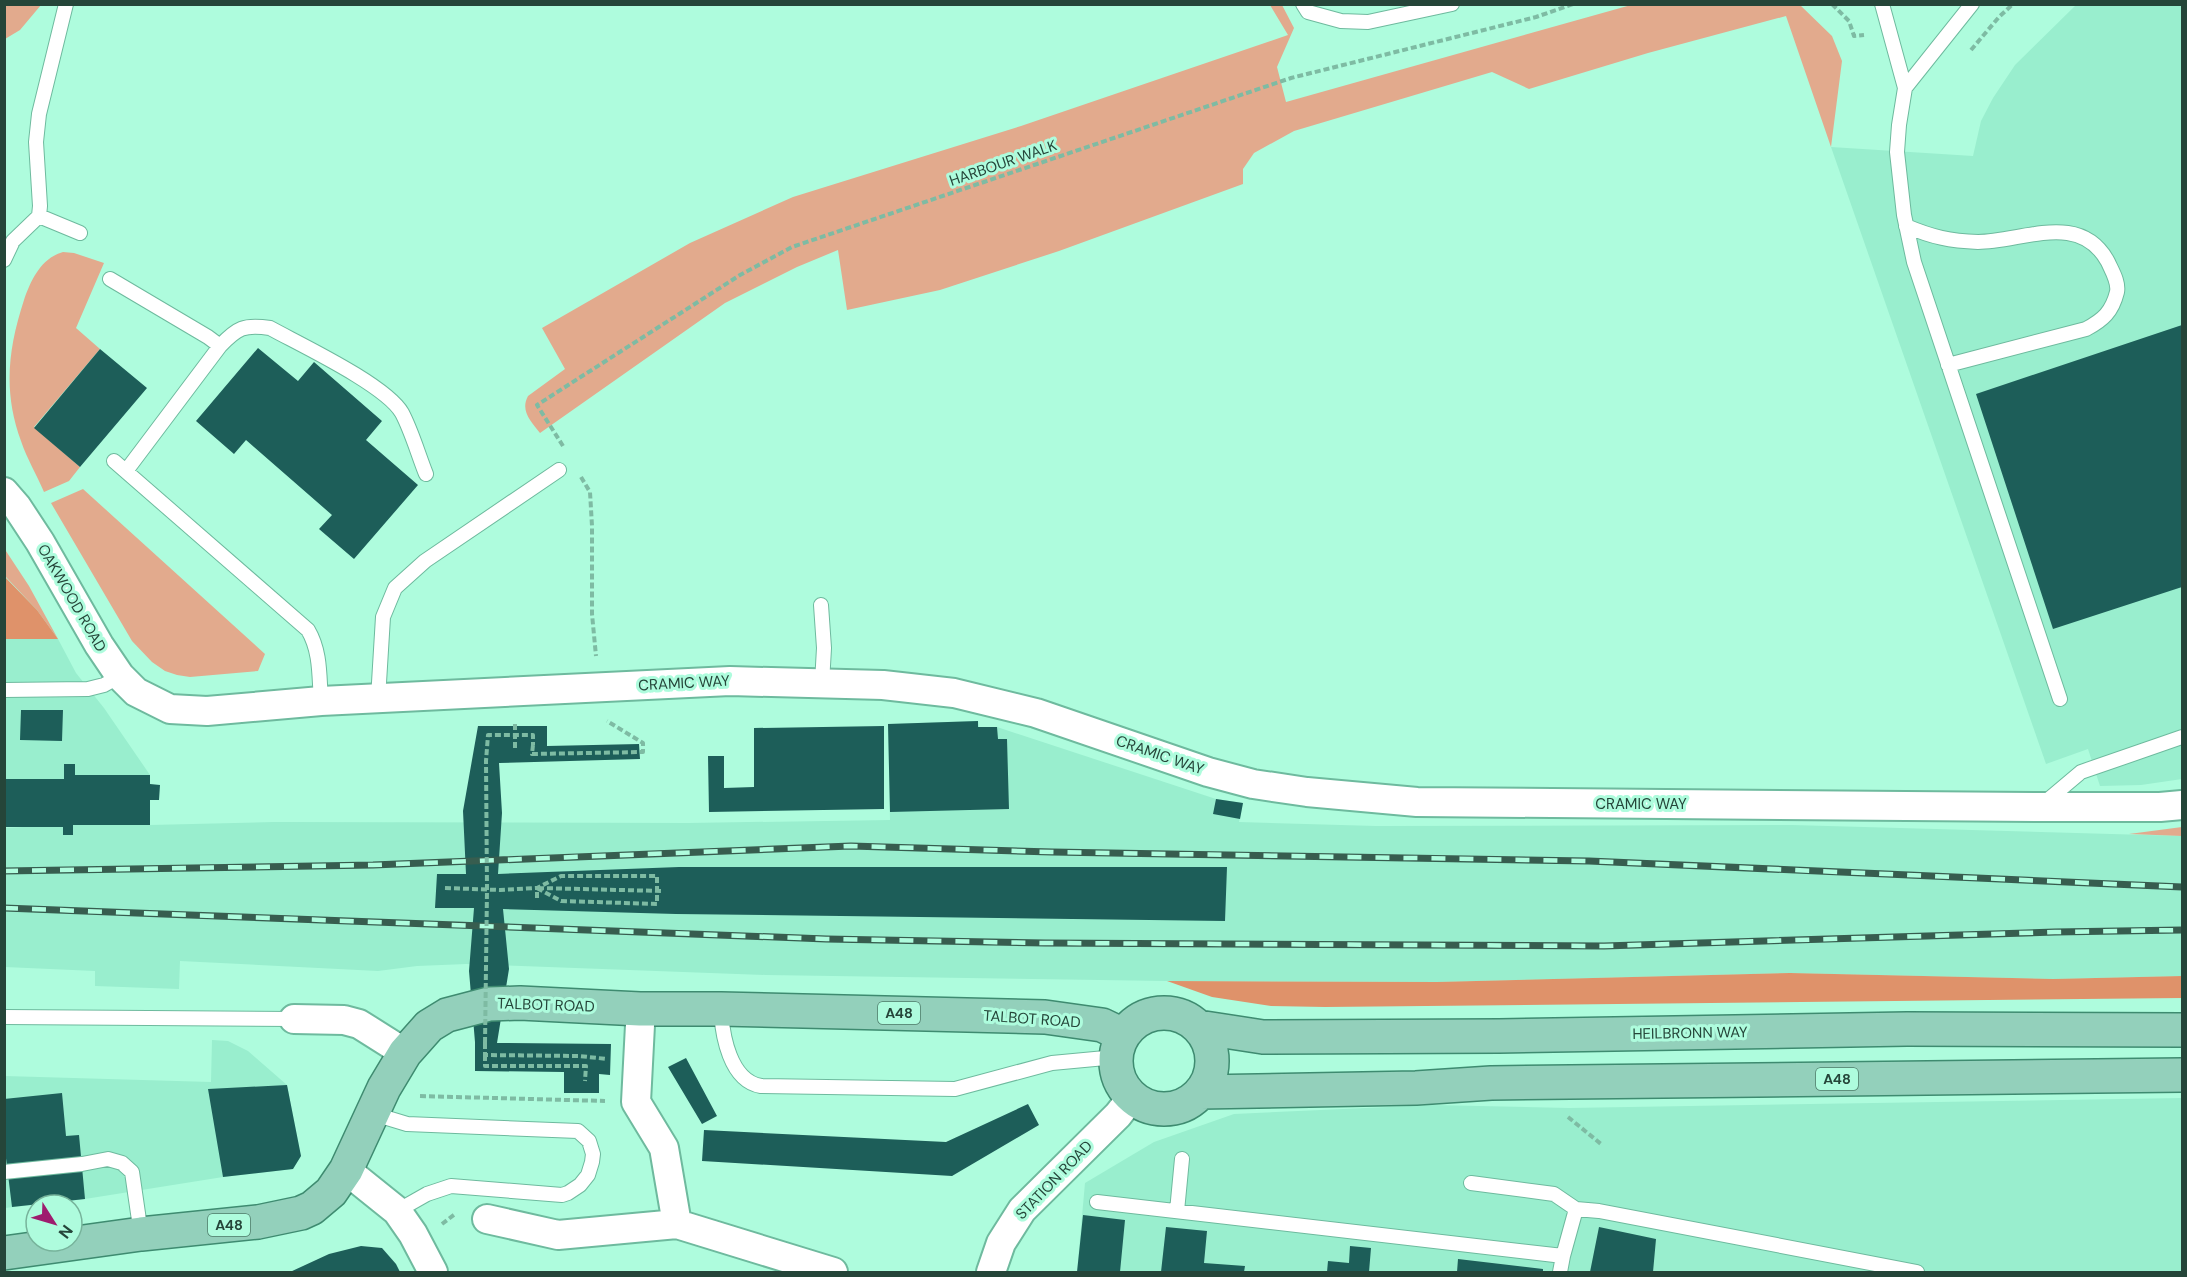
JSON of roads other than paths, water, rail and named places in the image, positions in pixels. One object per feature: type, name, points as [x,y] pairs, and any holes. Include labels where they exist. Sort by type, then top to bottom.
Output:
[{"type":"main road","name":"TALBOT ROAD","points":[[4,1253],[141,1234],[258,1222],[301,1213],[312,1208],[331,1192],[346,1170],[405,1053],[429,1026],[447,1015],[489,1004],[1045,1017],[1102,1025],[1120,1046]]},
{"type":"main road","points":[[1150,1014],[1176,1014],[1188,1019],[1207,1038],[1212,1059],[1208,1080],[1201,1092],[1189,1102],[1175,1108],[1160,1109],[1144,1105],[1132,1097],[1122,1084],[1117,1071],[1120,1046],[1137,1021],[1150,1014]]},
{"type":"main road","name":"HEILBRONN WAY","points":[[1198,1027],[1263,1037],[1907,1029],[2182,1030]]},
{"type":"main road","name":"A48","points":[[1201,1092],[1416,1088],[1491,1083],[2182,1075]]},
{"type":"street","name":"OAKWOOD ROAD","points":[[4,492],[40,542],[99,645],[120,676],[145,699]]},
{"type":"street","name":"CRAMIC WAY","points":[[145,699],[170,709],[207,711],[321,701],[730,681],[883,685],[954,693],[1036,713],[1208,772],[1253,784],[1307,792],[1417,802],[2040,807],[2182,805]]},
{"type":"street","points":[[294,1019],[344,1020],[359,1024],[405,1053]]},
{"type":"street","points":[[640,1025],[636,1102],[664,1148],[677,1224]]},
{"type":"street","name":"STATION ROAD","points":[[991,1272],[1000,1243],[1022,1209],[1118,1115],[1132,1097]]},
{"type":"street","points":[[346,1170],[397,1211],[413,1234],[433,1272]]},
{"type":"street","points":[[487,1219],[558,1234],[677,1224],[833,1272]]},
{"type":"lane","points":[[4,260],[13,241],[39,216],[36,142],[39,114],[66,4]]},
{"type":"lane","points":[[1303,4],[1308,12],[1341,21],[1368,22],[1452,4]]},
{"type":"lane","points":[[1882,4],[1905,88],[1897,152],[1906,226],[1914,262],[2060,699]]},
{"type":"lane","points":[[1905,88],[1972,4]]},
{"type":"lane","points":[[39,216],[80,233]]},
{"type":"lane","points":[[1906,226],[1932,237],[1955,241],[1982,242],[2057,231],[2081,235],[2104,254],[2114,274],[2118,289],[2113,306],[2102,321],[2086,329],[1948,365]]},
{"type":"lane","points":[[110,279],[220,346]]},
{"type":"lane","points":[[126,471],[220,346],[239,329],[253,326],[270,328],[372,385],[390,399],[401,412],[426,474]]},
{"type":"lane","points":[[114,461],[308,630],[314,640],[318,656],[321,701]]},
{"type":"lane","points":[[378,699],[383,617],[395,588],[425,561],[559,470]]},
{"type":"lane","points":[[821,605],[824,648],[822,683]]},
{"type":"lane","points":[[4,690],[88,689],[104,685],[120,676]]},
{"type":"lane","points":[[2040,807],[2081,772],[2182,737]]},
{"type":"lane","points":[[721,1009],[722,1030],[736,1067],[748,1082],[761,1086],[955,1089],[1120,1046]]},
{"type":"lane","points":[[4,1017],[294,1019]]},
{"type":"lane","points":[[379,1101],[407,1124],[578,1131],[589,1141],[593,1154],[588,1175],[580,1185],[562,1195],[451,1186],[427,1194],[397,1211]]},
{"type":"lane","points":[[4,1172],[108,1159],[122,1163],[132,1172],[141,1234]]},
{"type":"lane","points":[[1177,1211],[1182,1159]]},
{"type":"lane","points":[[1471,1183],[1554,1194],[1576,1209],[1599,1211],[1917,1272]]},
{"type":"lane","points":[[1097,1202],[1563,1256]]},
{"type":"lane","points":[[1560,1272],[1576,1209]]},
{"type":"railway","points":[[4,871],[373,865],[851,846],[1052,852],[1589,861],[2182,887]]},
{"type":"railway","points":[[4,908],[826,939],[1045,943],[1604,946],[2182,930]]}]
